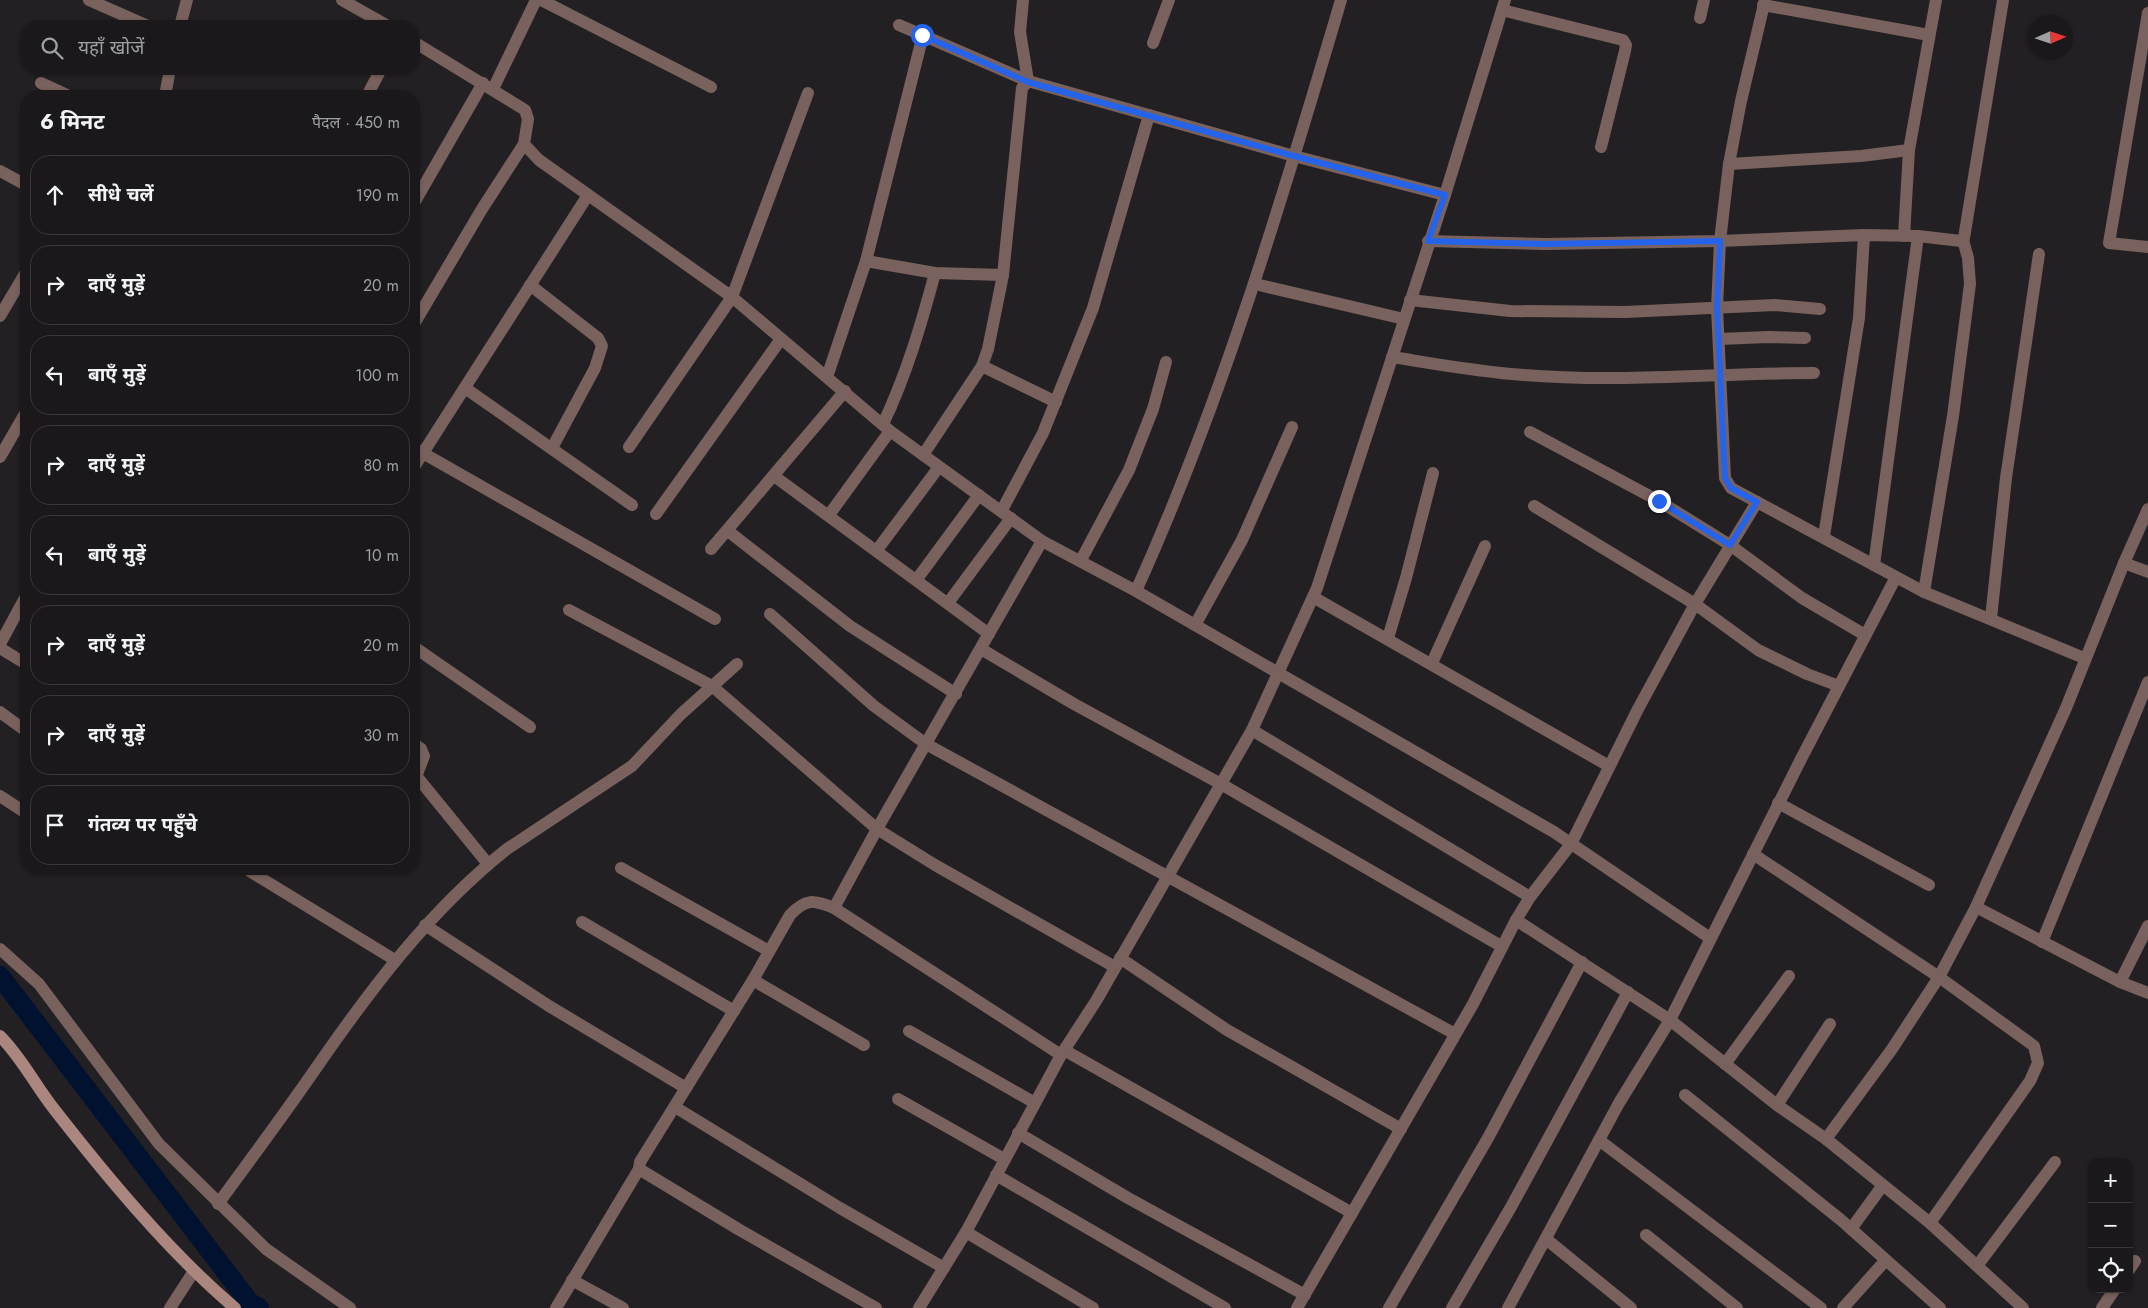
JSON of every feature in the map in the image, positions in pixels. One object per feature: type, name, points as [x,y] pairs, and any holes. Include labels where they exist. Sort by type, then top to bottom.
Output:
[{"type":"street","points":[[89,0],[134,20]]},
{"type":"street","points":[[182,20],[187,0]]},
{"type":"street","points":[[342,0],[377,20]]},
{"type":"street","points":[[420,194],[488,86],[536,0]]},
{"type":"street","points":[[541,0],[711,87]]},
{"type":"street","points":[[1023,0],[1020,32],[1028,82]]},
{"type":"street","points":[[1153,43],[1170,0]]},
{"type":"street","points":[[1136,591],[1171,515],[1255,284],[1341,0]]},
{"type":"street","points":[[1700,18],[1704,0]]},
{"type":"street","points":[[1904,236],[1909,150],[1936,0]]},
{"type":"street","points":[[1924,592],[1953,416],[1970,284],[1968,258],[1963,240],[2003,0]]},
{"type":"street","points":[[1929,35],[1764,2],[1729,164],[1720,241],[1717,308],[1725,478],[1731,488],[1824,536],[1924,592],[1992,618],[2084,658]]},
{"type":"street","points":[[919,1308],[966,1232],[1063,1052],[1118,962],[1252,730],[1279,673],[1313,597],[1428,241],[1445,195],[1503,5],[1623,40],[1625,51],[1601,147]]},
{"type":"street","points":[[2148,13],[2109,243],[2148,247]]},
{"type":"street","points":[[899,24],[1028,82],[1294,156],[1445,195]]},
{"type":"street","points":[[827,376],[866,261],[922,35]]},
{"type":"street","points":[[420,46],[520,106],[528,114],[524,144],[482,209],[420,314]]},
{"type":"street","points":[[166,90],[169,75]]},
{"type":"street","points":[[370,90],[378,75]]},
{"type":"street","points":[[923,455],[982,366],[988,349],[1003,275],[1022,88],[1028,82]]},
{"type":"street","points":[[41,83],[56,90]]},
{"type":"street","points":[[629,448],[732,297],[808,93]]},
{"type":"street","points":[[948,603],[1006,514],[1056,402],[1108,264],[1149,115]]},
{"type":"street","points":[[524,144],[539,160],[732,297],[887,428],[1042,541],[1081,560],[1136,591],[1571,844],[1710,938]]},
{"type":"street","points":[[1729,164],[1861,156],[1909,150]]},
{"type":"street","points":[[1,174],[20,182]]},
{"type":"street","points":[[420,448],[465,388],[588,195]]},
{"type":"street","points":[[1428,241],[1545,244],[1720,241],[1864,234],[1918,236],[1959,242],[1963,240]]},
{"type":"street","points":[[1824,536],[1858,318],[1864,234]]},
{"type":"street","points":[[1874,565],[1918,236]]},
{"type":"street","points":[[1992,618],[2006,478],[2039,254]]},
{"type":"street","points":[[866,261],[935,273],[1003,275]]},
{"type":"street","points":[[829,515],[887,428],[915,346],[935,273]]},
{"type":"street","points":[[0,316],[20,282]]},
{"type":"street","points":[[1255,284],[1404,319]]},
{"type":"street","points":[[530,285],[598,338],[602,346],[595,368],[552,448]]},
{"type":"street","points":[[1410,300],[1510,311],[1625,312],[1775,305],[1820,309]]},
{"type":"street","points":[[1719,339],[1805,338]]},
{"type":"street","points":[[656,514],[781,339]]},
{"type":"street","points":[[1392,357],[1446,366],[1525,375],[1613,377],[1814,373]]},
{"type":"street","points":[[1081,560],[1129,470],[1153,409],[1166,362]]},
{"type":"street","points":[[982,366],[1056,402]]},
{"type":"street","points":[[465,388],[632,505]]},
{"type":"street","points":[[711,549],[845,391]]},
{"type":"street","points":[[0,457],[20,422]]},
{"type":"street","points":[[1195,625],[1242,540],[1292,427]]},
{"type":"street","points":[[1530,432],[1659,501],[1730,545],[1802,598],[1865,635]]},
{"type":"street","points":[[420,452],[715,619]]},
{"type":"street","points":[[877,550],[940,467]]},
{"type":"street","points":[[1388,638],[1406,578],[1433,473]]},
{"type":"street","points":[[774,476],[989,634]]},
{"type":"street","points":[[916,579],[979,495]]},
{"type":"street","points":[[1298,1308],[1455,1034],[1516,920],[1530,897],[1571,844],[1609,766],[1695,604],[1757,502]]},
{"type":"street","points":[[1534,506],[1695,604],[1776,660],[1838,686]]},
{"type":"street","points":[[1826,1139],[1892,1049],[1939,977],[1976,908],[2066,708],[2084,658],[2148,510]]},
{"type":"street","points":[[728,531],[850,626],[956,694]]},
{"type":"street","points":[[834,908],[877,828],[956,694],[1042,541]]},
{"type":"street","points":[[1432,663],[1485,546]]},
{"type":"street","points":[[2124,563],[2148,572]]},
{"type":"street","points":[[1512,1306],[1599,1140],[1670,1020],[1778,803],[1896,577]]},
{"type":"street","points":[[1313,597],[1432,663],[1609,766]]},
{"type":"street","points":[[20,608],[0,646],[20,660]]},
{"type":"street","points":[[569,610],[712,686],[877,828],[935,865],[1118,962],[1226,1030],[1401,1129]]},
{"type":"street","points":[[770,614],[874,706],[926,744],[1455,1034]]},
{"type":"street","points":[[981,649],[1074,704],[1221,784],[1501,946]]},
{"type":"street","points":[[420,651],[530,727]]},
{"type":"street","points":[[218,1204],[345,1026],[395,960],[425,925],[488,864],[540,826],[632,766],[681,714],[737,664]]},
{"type":"street","points":[[2042,942],[2147,689]]},
{"type":"street","points":[[0,712],[20,727]]},
{"type":"street","points":[[1252,730],[1530,897]]},
{"type":"street","points":[[420,748],[424,756],[420,766]]},
{"type":"street","points":[[420,780],[488,864]]},
{"type":"street","points":[[0,796],[20,809]]},
{"type":"street","points":[[1778,803],[1929,884]]},
{"type":"street","points":[[1753,854],[1939,977],[2030,1042],[2038,1054],[2038,1063],[2030,1081],[1930,1223]]},
{"type":"street","points":[[621,868],[769,951]]},
{"type":"street","points":[[256,875],[395,960]]},
{"type":"street","points":[[556,1308],[639,1168],[640,1162],[753,980],[790,915],[799,906],[808,902],[818,902],[834,908],[1063,1052],[1352,1213]]},
{"type":"street","points":[[1976,908],[2120,982],[2148,993]]},
{"type":"street","points":[[1516,920],[1670,1020],[1777,1105],[1826,1139],[1930,1223],[2024,1308]]},
{"type":"street","points":[[582,922],[734,1011]]},
{"type":"street","points":[[425,925],[549,1006],[686,1088]]},
{"type":"street","points":[[2120,982],[2148,926]]},
{"type":"street","points":[[0,949],[39,984],[159,1144],[218,1204],[266,1249],[350,1308]]},
{"type":"street","points":[[1389,1308],[1488,1138],[1582,962]]},
{"type":"street","points":[[1725,1064],[1790,976]]},
{"type":"street","points":[[753,980],[864,1045]]},
{"type":"street","points":[[1452,1308],[1511,1207],[1628,992]]},
{"type":"street","points":[[1777,1105],[1830,1024]]},
{"type":"street","points":[[910,1031],[1035,1102]]},
{"type":"street","points":[[0,1036],[13,1049],[52,1108],[140,1212],[194,1271],[234,1308]]},
{"type":"street","points":[[1685,1095],[1850,1229],[1940,1308]]},
{"type":"street","points":[[898,1099],[1004,1159]]},
{"type":"street","points":[[675,1107],[840,1208],[944,1268]]},
{"type":"street","points":[[1018,1133],[1128,1198],[1305,1295]]},
{"type":"street","points":[[1599,1140],[1821,1308]]},
{"type":"street","points":[[1977,1266],[2055,1162]]},
{"type":"street","points":[[639,1168],[738,1230],[876,1308]]},
{"type":"street","points":[[996,1175],[1225,1308]]},
{"type":"street","points":[[1850,1229],[1883,1185]]},
{"type":"street","points":[[966,1232],[1092,1308]]},
{"type":"street","points":[[1646,1235],[1737,1308]]},
{"type":"street","points":[[1546,1239],[1631,1308]]},
{"type":"street","points":[[1843,1308],[1886,1261]]},
{"type":"street","points":[[170,1308],[194,1271]]},
{"type":"street","points":[[572,1280],[623,1308]]},
{"type":"street","points":[[2102,1308],[2112,1293]]},
{"type":"waterway","points":[[0,976],[250,1303],[259,1308]]},
{"type":"route","points":[[922,35],[1028,82],[1294,156],[1445,195],[1428,241],[1545,244],[1720,241],[1717,308],[1725,478],[1731,488],[1757,502],[1730,545],[1659,501]]}]
